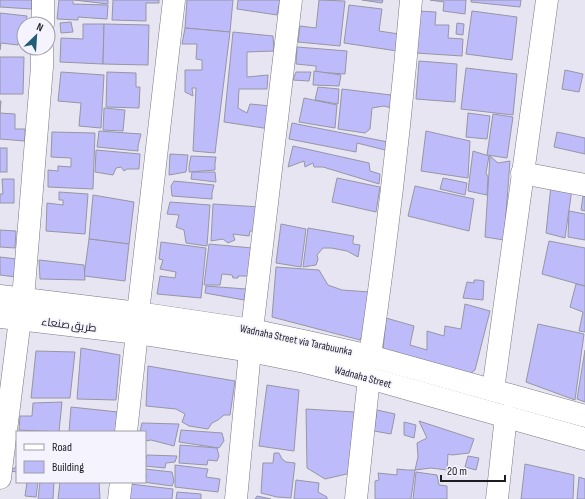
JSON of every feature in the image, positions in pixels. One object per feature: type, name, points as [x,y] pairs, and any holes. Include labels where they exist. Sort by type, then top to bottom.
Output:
[{"type":"street","points":[[43,0],[43,16]]},
{"type":"street","points":[[126,431],[174,0]]},
{"type":"street","points":[[236,499],[251,341],[291,0]]},
{"type":"street","points":[[370,356],[384,255],[403,94],[411,0]]},
{"type":"street","points":[[492,390],[547,0]]},
{"type":"street","points":[[0,478],[14,312],[42,68],[42,56]]},
{"type":"street","points":[[522,173],[585,185]]},
{"type":"street","points":[[0,296],[14,312]]},
{"type":"street","name":"طريق صنعاء","points":[[14,312],[138,323]]},
{"type":"street","name":"Wadnaha Street","points":[[138,323],[251,341],[305,362],[369,378],[585,438]]},
{"type":"street","name":"Wadnaha Street via Tarabuunka","points":[[251,341],[308,342],[370,356],[585,416]]},
{"type":"street","points":[[356,499],[369,378]]},
{"type":"street","points":[[497,499],[506,416]]},
{"type":"street","points":[[119,499],[121,483]]},
{"type":"building","points":[[0,0],[32,0],[32,9],[0,7]]},
{"type":"building","points":[[59,0],[73,0],[73,4],[108,5],[107,19],[78,17],[78,20],[57,19]]},
{"type":"building","points":[[74,0],[108,0],[108,4]]},
{"type":"building","points":[[113,0],[159,0],[159,3],[146,3],[146,21],[112,20]]},
{"type":"building","points":[[187,0],[233,0],[230,32],[185,28]]},
{"type":"building","points":[[238,0],[280,0],[277,15],[237,9]]},
{"type":"building","points":[[319,0],[345,1],[340,46],[298,42],[300,26],[316,28]]},
{"type":"building","points":[[362,0],[383,0],[382,3]]},
{"type":"building","points":[[430,0],[466,0],[465,14],[443,11],[444,2]]},
{"type":"building","points":[[471,0],[521,0],[520,7],[471,2]]},
{"type":"building","points":[[349,5],[382,9],[379,31],[399,34],[397,51],[344,43]]},
{"type":"building","points":[[418,11],[436,12],[435,25],[449,25],[448,38],[463,39],[462,56],[416,53]]},
{"type":"building","points":[[472,11],[517,17],[512,60],[466,54]]},
{"type":"building","points":[[0,13],[27,16],[16,16],[16,45],[1,43],[0,50]]},
{"type":"building","points":[[71,22],[73,32],[61,33],[60,23]]},
{"type":"building","points":[[457,23],[464,24],[463,35],[456,34]]},
{"type":"building","points":[[83,24],[104,24],[103,64],[60,62],[61,38],[83,39]]},
{"type":"building","points":[[104,24],[149,25],[148,65],[103,64]]},
{"type":"building","points":[[185,28],[230,32],[215,153],[193,151],[196,88],[192,88],[193,96],[185,92],[185,70],[202,70],[202,60],[196,59],[197,44],[182,44]]},
{"type":"building","points":[[233,32],[273,36],[274,51],[247,52],[247,77],[268,75],[267,89],[239,89],[238,108],[247,113],[250,104],[271,106],[270,129],[224,122]]},
{"type":"building","points":[[297,47],[347,51],[345,74],[316,72],[316,66],[296,64]]},
{"type":"building","points":[[0,57],[24,57],[23,94],[0,94]]},
{"type":"building","points":[[419,61],[457,64],[455,102],[416,99]]},
{"type":"building","points":[[466,68],[517,74],[513,115],[461,109]]},
{"type":"building","points":[[565,70],[583,74],[579,92],[562,89]]},
{"type":"building","points":[[314,71],[341,75],[339,86],[313,85]]},
{"type":"building","points":[[61,72],[104,75],[101,128],[79,126],[81,103],[58,101]]},
{"type":"building","points":[[107,72],[136,73],[136,87],[140,87],[139,108],[106,107]]},
{"type":"building","points":[[296,72],[311,72],[309,81],[293,80]]},
{"type":"building","points":[[318,87],[339,89],[338,104],[315,100]]},
{"type":"building","points":[[342,89],[399,96],[398,110],[384,106],[372,108],[370,129],[365,133],[338,129]]},
{"type":"building","points":[[304,98],[337,105],[335,128],[299,122]]},
{"type":"building","points":[[104,108],[125,110],[123,131],[103,130]]},
{"type":"building","points":[[0,113],[15,114],[15,129],[25,129],[25,141],[0,139]]},
{"type":"building","points":[[468,113],[490,116],[487,139],[466,137]]},
{"type":"building","points":[[493,114],[513,117],[507,158],[487,155]]},
{"type":"building","points":[[292,123],[388,142],[385,150],[357,143],[356,152],[289,139]]},
{"type":"building","points":[[99,131],[141,134],[138,151],[97,147]]},
{"type":"building","points":[[426,131],[470,141],[468,178],[421,171]]},
{"type":"building","points":[[52,132],[95,133],[93,189],[48,187],[48,170],[58,171],[58,166],[71,167],[71,158],[51,157]]},
{"type":"building","points":[[557,132],[585,138],[585,154],[554,147]]},
{"type":"building","points":[[293,146],[369,163],[370,171],[380,174],[379,184],[323,167],[314,167],[313,163],[305,167],[304,161],[288,167]]},
{"type":"building","points":[[0,148],[7,148],[7,172],[0,172]]},
{"type":"building","points":[[96,150],[140,154],[139,169],[127,169],[124,171],[121,167],[116,168],[113,175],[95,172]]},
{"type":"building","points":[[473,151],[489,156],[486,173],[488,177],[487,195],[468,191]]},
{"type":"building","points":[[170,154],[188,155],[186,172],[169,175]]},
{"type":"building","points":[[191,156],[216,157],[215,170],[189,172]]},
{"type":"building","points":[[490,156],[498,163],[510,161],[504,240],[485,237]]},
{"type":"building","points":[[192,172],[215,172],[216,182],[191,179]]},
{"type":"building","points":[[337,178],[380,187],[376,212],[332,202]]},
{"type":"building","points":[[443,178],[467,183],[465,195],[440,189]]},
{"type":"building","points":[[2,179],[14,179],[14,203],[0,203],[0,194],[3,194]]},
{"type":"building","points":[[174,181],[214,185],[212,199],[172,196],[171,186]]},
{"type":"building","points":[[551,185],[572,189],[565,238],[546,233]]},
{"type":"building","points":[[415,186],[474,199],[469,231],[408,216]]},
{"type":"building","points":[[59,192],[88,194],[85,234],[46,231],[47,203],[63,205],[63,200],[59,200]]},
{"type":"building","points":[[93,195],[134,202],[129,244],[89,239]]},
{"type":"building","points":[[583,196],[585,196],[585,211],[581,210]]},
{"type":"building","points":[[170,202],[210,205],[207,246],[186,243],[184,230],[176,227],[179,215],[167,214]]},
{"type":"building","points":[[213,204],[261,207],[258,231],[250,231],[249,236],[233,234],[235,240],[228,243],[223,239],[211,241]]},
{"type":"building","points":[[569,211],[585,214],[585,240],[568,237]]},
{"type":"building","points":[[281,224],[306,229],[301,267],[276,263]]},
{"type":"building","points":[[308,228],[354,236],[353,244],[360,245],[358,257],[347,251],[323,248],[317,255],[318,259],[316,265],[303,267]]},
{"type":"building","points":[[0,230],[16,231],[15,248],[0,247]]},
{"type":"building","points":[[89,239],[129,244],[125,281],[84,276]]},
{"type":"building","points":[[549,241],[585,248],[585,286],[542,274]]},
{"type":"building","points":[[161,242],[206,248],[201,298],[157,294],[160,276],[175,278],[176,272],[160,269],[163,260],[159,259]]},
{"type":"building","points":[[209,244],[252,248],[249,276],[238,276],[238,278],[233,278],[232,275],[222,274],[220,285],[204,285]]},
{"type":"building","points":[[0,257],[17,259],[16,277],[0,275]]},
{"type":"building","points":[[39,260],[84,265],[85,280],[40,279]]},
{"type":"building","points":[[276,267],[319,270],[328,285],[342,290],[370,292],[363,333],[360,340],[272,317]]},
{"type":"building","points":[[474,280],[484,281],[483,300],[463,298],[467,282],[474,283]]},
{"type":"building","points":[[576,284],[585,286],[585,332],[579,331],[583,312],[570,307]]},
{"type":"building","points":[[206,286],[246,289],[244,300],[205,293]]},
{"type":"building","points":[[465,304],[490,311],[475,370],[469,375],[383,350],[386,318],[414,326],[410,345],[427,350],[427,331],[444,336],[445,326],[461,329]]},
{"type":"building","points":[[538,324],[584,334],[575,400],[526,382]]},
{"type":"building","points":[[81,348],[120,355],[116,400],[77,399]]},
{"type":"building","points":[[585,350],[585,402],[577,399]]},
{"type":"building","points":[[36,351],[75,352],[70,398],[31,398]]},
{"type":"building","points":[[148,366],[235,381],[230,415],[224,415],[212,423],[208,429],[189,426],[182,422],[185,414],[176,409],[146,406]]},
{"type":"building","points":[[267,385],[299,390],[294,451],[259,446]]},
{"type":"building","points":[[62,402],[59,431],[19,430],[20,416],[32,416],[33,403]]},
{"type":"building","points":[[71,407],[118,412],[115,431],[69,431]]},
{"type":"building","points":[[306,409],[355,412],[351,473],[325,479],[307,468]]},
{"type":"building","points":[[377,410],[395,414],[391,434],[374,431]]},
{"type":"building","points":[[419,421],[474,439],[469,453],[448,454],[447,470],[431,468],[415,470],[418,457],[417,443],[427,438]]},
{"type":"building","points":[[404,422],[416,425],[414,438],[404,435]]},
{"type":"building","points":[[142,423],[179,424],[174,446],[151,440],[146,441],[146,431],[140,431]]},
{"type":"building","points":[[181,430],[222,433],[224,441],[219,448],[179,442]]},
{"type":"building","points":[[180,445],[217,448],[219,456],[217,461],[208,460],[207,465],[179,463]]},
{"type":"building","points":[[274,453],[279,453],[282,459],[286,462],[295,463],[291,498],[277,497],[261,493],[263,463],[273,463]]},
{"type":"building","points":[[147,455],[177,456],[175,462],[166,463],[165,468],[146,466]]},
{"type":"building","points":[[468,456],[479,458],[476,470],[465,467]]},
{"type":"building","points":[[525,464],[574,475],[573,499],[521,499]]},
{"type":"building","points":[[175,465],[208,469],[206,477],[220,479],[218,492],[175,487]]},
{"type":"building","points":[[16,467],[16,472],[10,471]]},
{"type":"building","points":[[146,469],[172,472],[174,481],[172,486],[146,482]]},
{"type":"building","points":[[397,469],[415,470],[411,499],[375,499],[375,481],[379,480],[378,473],[397,475]]},
{"type":"building","points":[[416,472],[437,475],[439,485],[447,486],[447,499],[413,499]]},
{"type":"building","points":[[579,477],[585,479],[585,499],[577,499]]},
{"type":"building","points":[[296,480],[319,483],[318,492],[327,497],[327,499],[294,499]]},
{"type":"building","points":[[27,483],[38,483],[36,497],[25,496]]},
{"type":"building","points":[[40,483],[54,483],[53,499],[38,499]]},
{"type":"building","points":[[60,483],[99,483],[100,499],[58,499]]},
{"type":"building","points":[[130,484],[173,489],[172,499],[127,499]]},
{"type":"building","points":[[177,492],[201,494],[201,499],[176,499]]},
{"type":"building","points":[[257,496],[271,499],[255,499]]}]
